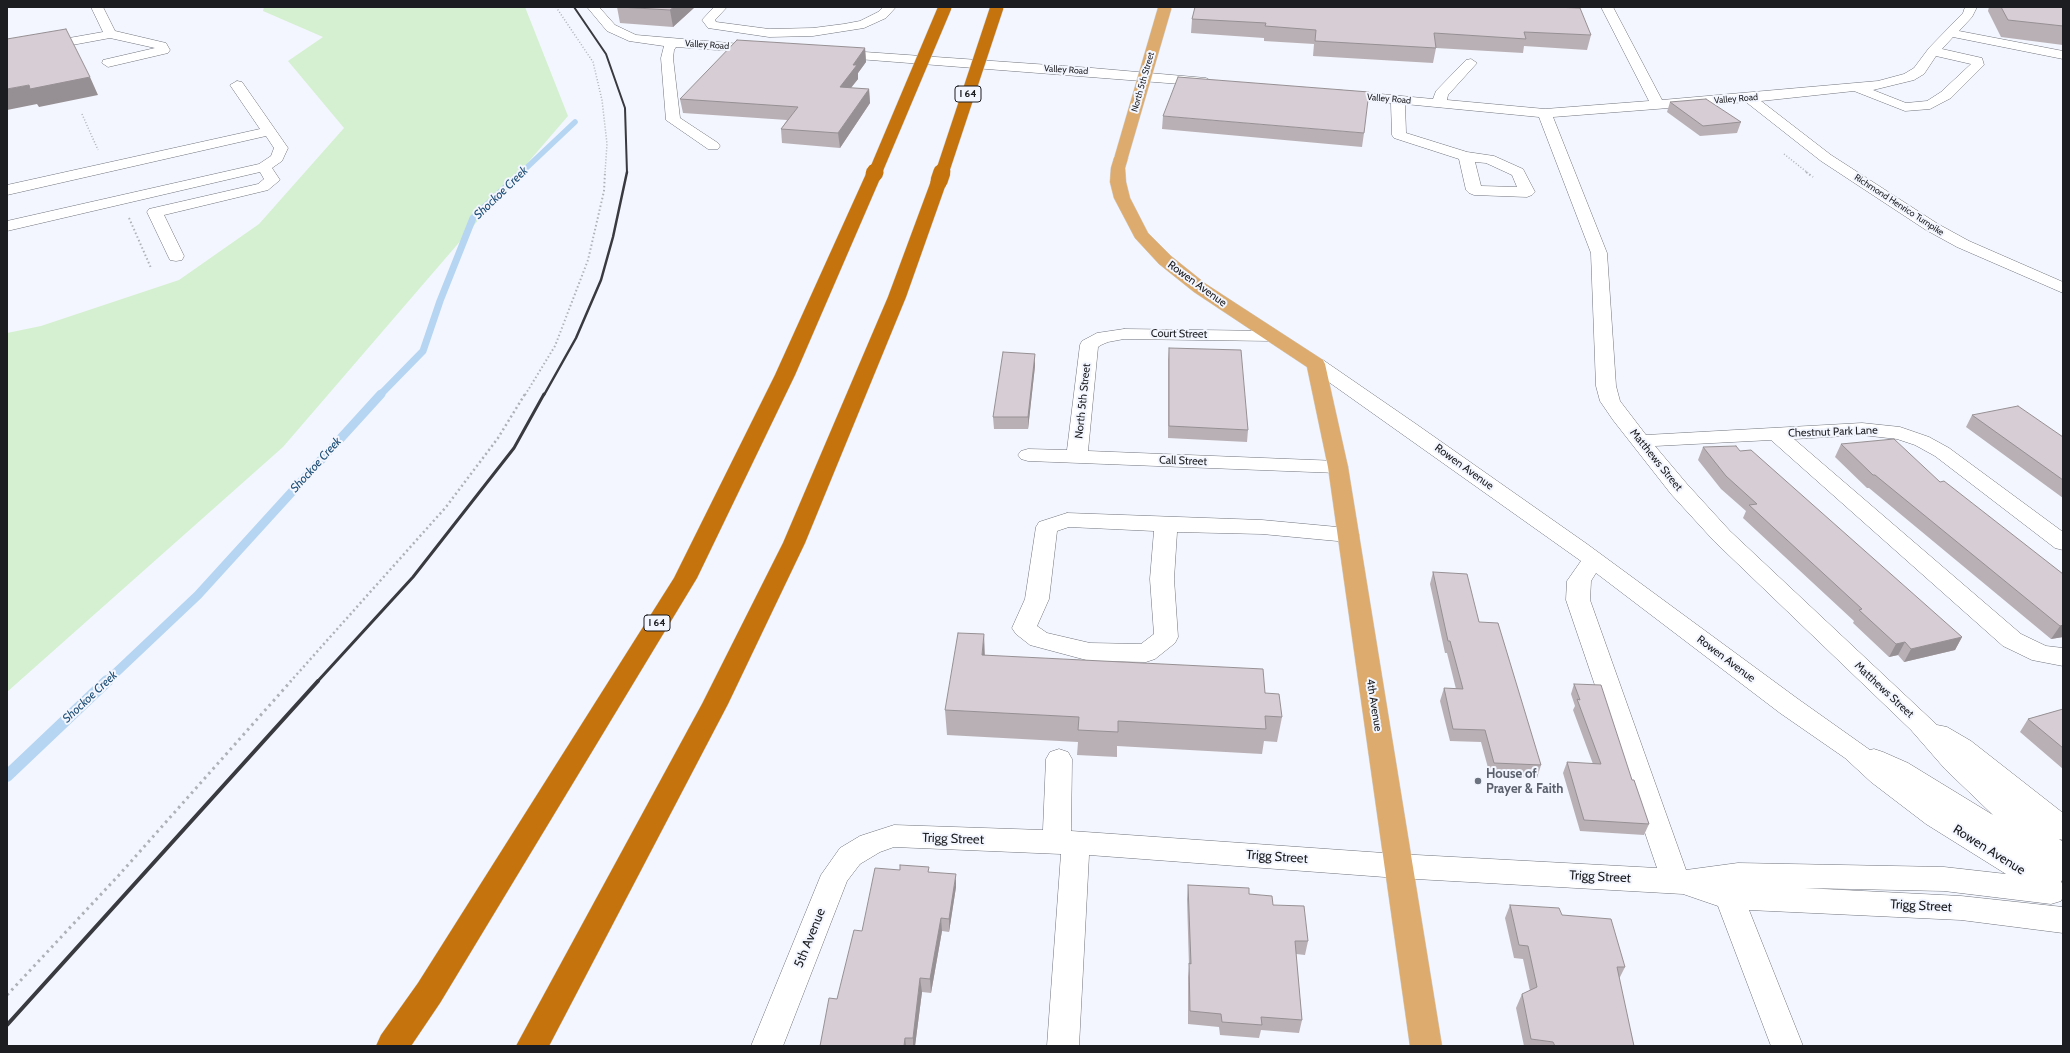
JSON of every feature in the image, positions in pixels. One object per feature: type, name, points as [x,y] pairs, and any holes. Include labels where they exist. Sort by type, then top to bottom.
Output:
[{"type":"highway","name":"I 64","points":[[392,1046],[429,993],[685,578],[785,376],[874,174],[945,7]]},
{"type":"highway","name":"I 64","points":[[532,1046],[712,711],[794,543],[897,297],[939,181],[997,7]]},
{"type":"main road","name":"North 5th Street","points":[[1120,158],[1165,7]]},
{"type":"main road","name":"Rowen Avenue","points":[[1120,158],[1118,182],[1122,198],[1141,235],[1165,260],[1200,288],[1316,364]]},
{"type":"main road","name":"4th Avenue","points":[[1316,364],[1338,467],[1426,1046]]},
{"type":"street","points":[[97,7],[110,34]]},
{"type":"street","name":"Valley Road","points":[[593,7],[611,28],[620,33],[639,39],[672,43],[776,50]]},
{"type":"street","points":[[721,7],[708,20],[712,25],[769,33],[813,32],[864,24],[882,15],[890,7]]},
{"type":"street","points":[[1604,7],[1658,105]]},
{"type":"street","name":"Valley Road","points":[[1322,93],[1545,113],[1749,98],[1856,88],[1896,82],[1909,77],[1919,70],[1933,51],[1968,14],[1971,7]]},
{"type":"street","points":[[1950,32],[2063,55]]},
{"type":"street","points":[[7,53],[110,34],[162,46],[164,50],[108,63]]},
{"type":"street","points":[[672,43],[667,58],[673,120],[713,146]]},
{"type":"street","points":[[1856,88],[1905,107],[1930,105],[1946,95],[1978,65],[1977,61],[1933,51]]},
{"type":"street","name":"Valley Road","points":[[824,53],[1084,71],[1222,83]]},
{"type":"street","points":[[1439,104],[1441,94],[1471,63]]},
{"type":"street","points":[[7,226],[264,167],[277,158],[281,148],[237,85]]},
{"type":"street","name":"Richmond Henrico Turnpike","points":[[1749,98],[1826,158],[1932,227],[1964,244],[2063,288]]},
{"type":"street","points":[[1398,100],[1399,135],[1433,147],[1466,156]]},
{"type":"street","name":"Matthews Street","points":[[1545,113],[1599,253],[1606,386],[1610,401],[1620,416],[1680,489],[1722,536],[1920,723],[1954,762],[1978,786],[2058,882]]},
{"type":"street","points":[[7,190],[270,131]]},
{"type":"street","points":[[176,256],[155,212],[263,187],[272,180],[264,167]]},
{"type":"street","name":"Court Street","points":[[1089,345],[1103,337],[1124,334],[1272,336]]},
{"type":"street","name":"North 5th Street","points":[[1077,456],[1089,345]]},
{"type":"street","name":"Rowen Avenue","points":[[1316,364],[1416,432],[1594,561],[1789,706],[1854,751],[1881,775],[1936,816],[2058,882]]},
{"type":"street","name":"Chestnut Park Lane","points":[[1640,441],[1875,429],[1912,437],[1932,446],[1951,458],[2063,543]]},
{"type":"street","points":[[1776,434],[2012,640],[2041,654],[2063,657]]},
{"type":"street","name":"Call Street","points":[[1028,454],[1338,467]]},
{"type":"street","points":[[1166,525],[1162,579],[1166,637],[1146,653],[1090,652],[1039,639],[1024,628],[1037,599],[1047,527],[1067,520],[1166,525],[1262,527],[1348,535]]},
{"type":"street","points":[[1594,561],[1583,573],[1579,581],[1578,600],[1680,882]]},
{"type":"street","name":"Matthews Street","points":[[1920,723],[1962,748],[2063,829]]},
{"type":"street","points":[[1058,759],[1067,843],[1063,1046]]},
{"type":"street","name":"Trigg Street","points":[[870,844],[894,836],[1067,843],[1398,866],[1680,882],[1738,875],[1944,878],[2058,882]]},
{"type":"street","name":"5th Avenue","points":[[767,1046],[835,875],[850,856],[870,844]]},
{"type":"street","name":"Trigg Street","points":[[1680,882],[1729,897],[1961,908],[2063,920]]},
{"type":"street","points":[[1729,897],[1787,1046]]},
{"type":"path","points":[[7,995],[129,864],[446,507],[498,438],[555,346],[588,260],[604,192],[607,144],[602,100],[593,62],[556,7]]},
{"type":"path","points":[[82,114],[99,152]]},
{"type":"green space","points":[[264,7],[525,7],[568,116],[283,447],[7,692],[7,333],[41,326],[179,280],[259,224],[344,128],[288,61],[323,37],[263,11]]},
{"type":"building","points":[[619,7],[674,7],[670,10]]},
{"type":"building","points":[[1195,7],[1580,8],[1591,35],[1524,32],[1526,39],[1434,33],[1436,48],[1315,41],[1316,30],[1265,26],[1266,23],[1192,19]]},
{"type":"building","points":[[2001,7],[2063,7],[2063,26],[2008,20]]},
{"type":"building","points":[[66,29],[90,77],[30,89],[29,85],[7,89],[7,39]]},
{"type":"building","points":[[737,40],[865,48],[853,65],[857,65],[840,87],[869,89],[838,133],[781,129],[798,107],[680,99]]},
{"type":"building","points":[[1178,77],[1369,92],[1364,133],[1163,116]]},
{"type":"building","points":[[1706,99],[1741,122],[1703,126],[1670,102]]},
{"type":"building","points":[[1169,348],[1241,350],[1248,430],[1169,426]]},
{"type":"building","points":[[1003,352],[1035,354],[1028,417],[993,417]]},
{"type":"building","points":[[2018,406],[2063,437],[2063,480],[1972,415]]},
{"type":"building","points":[[1894,439],[1940,482],[1944,481],[2063,574],[2063,625],[2060,626],[1875,475],[1873,475],[1841,444]]},
{"type":"building","points":[[1736,446],[1740,451],[1751,450],[1962,637],[1911,649],[1905,642],[1896,644],[1859,610],[1862,609],[1749,505],[1757,504],[1726,476],[1703,447]]},
{"type":"building","points":[[1433,572],[1467,574],[1479,622],[1498,623],[1541,765],[1494,763],[1485,730],[1453,729],[1444,688],[1463,689],[1450,641],[1448,641]]},
{"type":"building","points":[[958,633],[984,634],[982,655],[1263,669],[1265,693],[1279,694],[1282,717],[1265,716],[1266,729],[1118,721],[1118,732],[1078,730],[1079,717],[945,710]]},
{"type":"building","points":[[1574,684],[1601,685],[1632,780],[1634,780],[1649,824],[1584,820],[1567,762],[1601,764],[1577,699],[1580,700]]},
{"type":"building","points":[[2063,709],[2063,748],[2028,719]]},
{"type":"building","points":[[900,865],[929,867],[928,872],[956,874],[949,919],[941,918],[930,979],[920,978],[913,1038],[905,1038],[904,1046],[820,1046],[829,998],[837,999],[854,930],[862,931],[875,868],[900,870]]},
{"type":"building","points":[[1188,885],[1249,888],[1249,894],[1272,896],[1273,905],[1304,906],[1308,941],[1295,941],[1302,1020],[1261,1017],[1262,1025],[1222,1022],[1221,1014],[1190,1011],[1189,963],[1191,964]]},
{"type":"building","points":[[1510,905],[1559,908],[1562,915],[1611,919],[1625,967],[1617,967],[1634,1046],[1555,1046],[1553,1042],[1531,1039],[1522,994],[1537,987],[1528,946],[1519,945]]},
{"type":"waterway","name":"Shockoe Creek","points":[[521,173],[575,122]]},
{"type":"waterway","name":"Shockoe Creek","points":[[380,395],[423,351],[440,301],[473,218],[522,172]]},
{"type":"waterway","name":"Shockoe Creek","points":[[106,682],[198,595],[381,394]]},
{"type":"waterway","name":"Shockoe Creek","points":[[7,776],[107,681]]},
{"type":"railway","points":[[574,7],[606,54],[625,108],[627,172]]},
{"type":"railway","points":[[544,395],[576,338],[601,280],[613,237],[627,172]]},
{"type":"railway","points":[[317,682],[413,577],[514,448],[544,394]]},
{"type":"railway","points":[[7,1025],[318,681]]},
{"type":"place","name":"House of Prayer & Faith","points":[[1478,781]]}]
